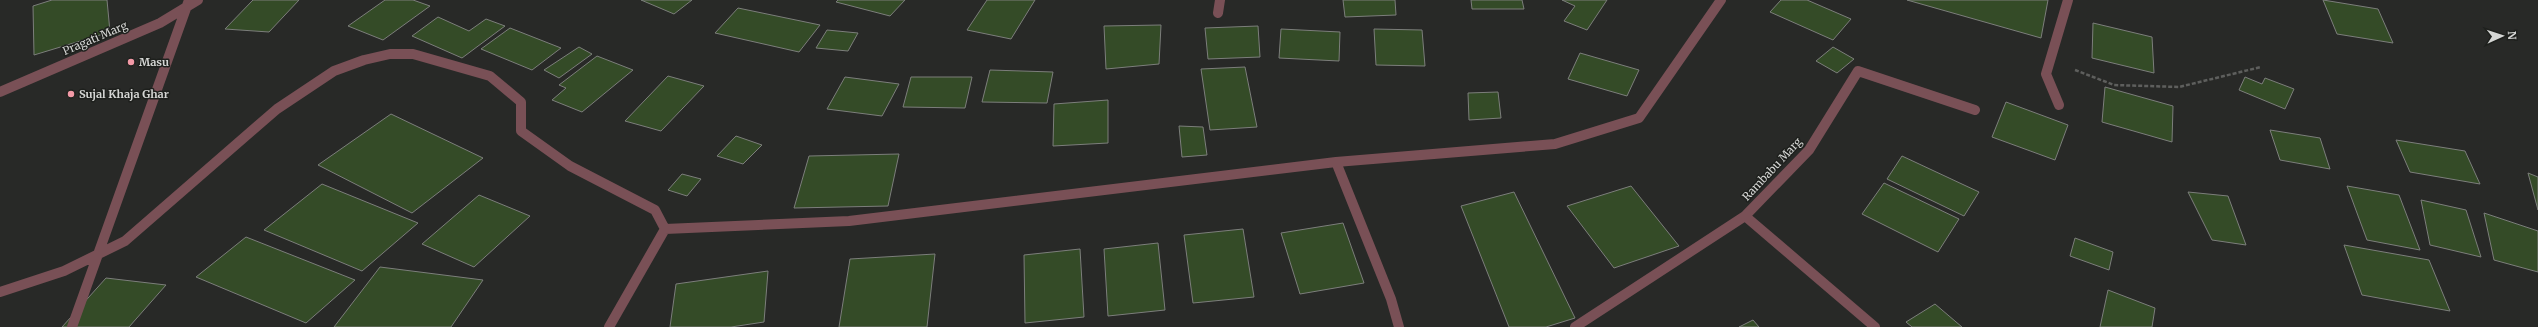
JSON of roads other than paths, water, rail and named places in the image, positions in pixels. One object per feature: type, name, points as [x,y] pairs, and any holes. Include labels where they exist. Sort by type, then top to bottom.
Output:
[{"type":"street","name":"Pragati Marg","points":[[0,92],[160,23],[187,4],[198,0]]},
{"type":"street","points":[[1218,13],[1220,0]]},
{"type":"street","points":[[665,229],[849,221],[1336,162],[1555,144],[1639,118],[1721,0]]},
{"type":"street","points":[[2059,105],[2046,74],[2068,0]]},
{"type":"street","points":[[72,327],[187,4]]},
{"type":"street","points":[[0,292],[64,271],[125,241],[277,109],[334,71],[364,60],[390,54],[413,54],[490,76],[521,102],[521,131],[570,166],[655,210],[665,229]]},
{"type":"street","name":"Rambabu Marg","points":[[1575,327],[1744,216],[1809,150],[1858,71],[1975,110]]},
{"type":"street","points":[[1336,162],[1391,299],[1399,327]]},
{"type":"street","points":[[1744,216],[1875,327]]},
{"type":"street","points":[[610,327],[665,229]]},
{"type":"place","name":"Masu","points":[[131,62]]},
{"type":"place","name":"Sujal Khaja Ghar","points":[[71,94]]}]
